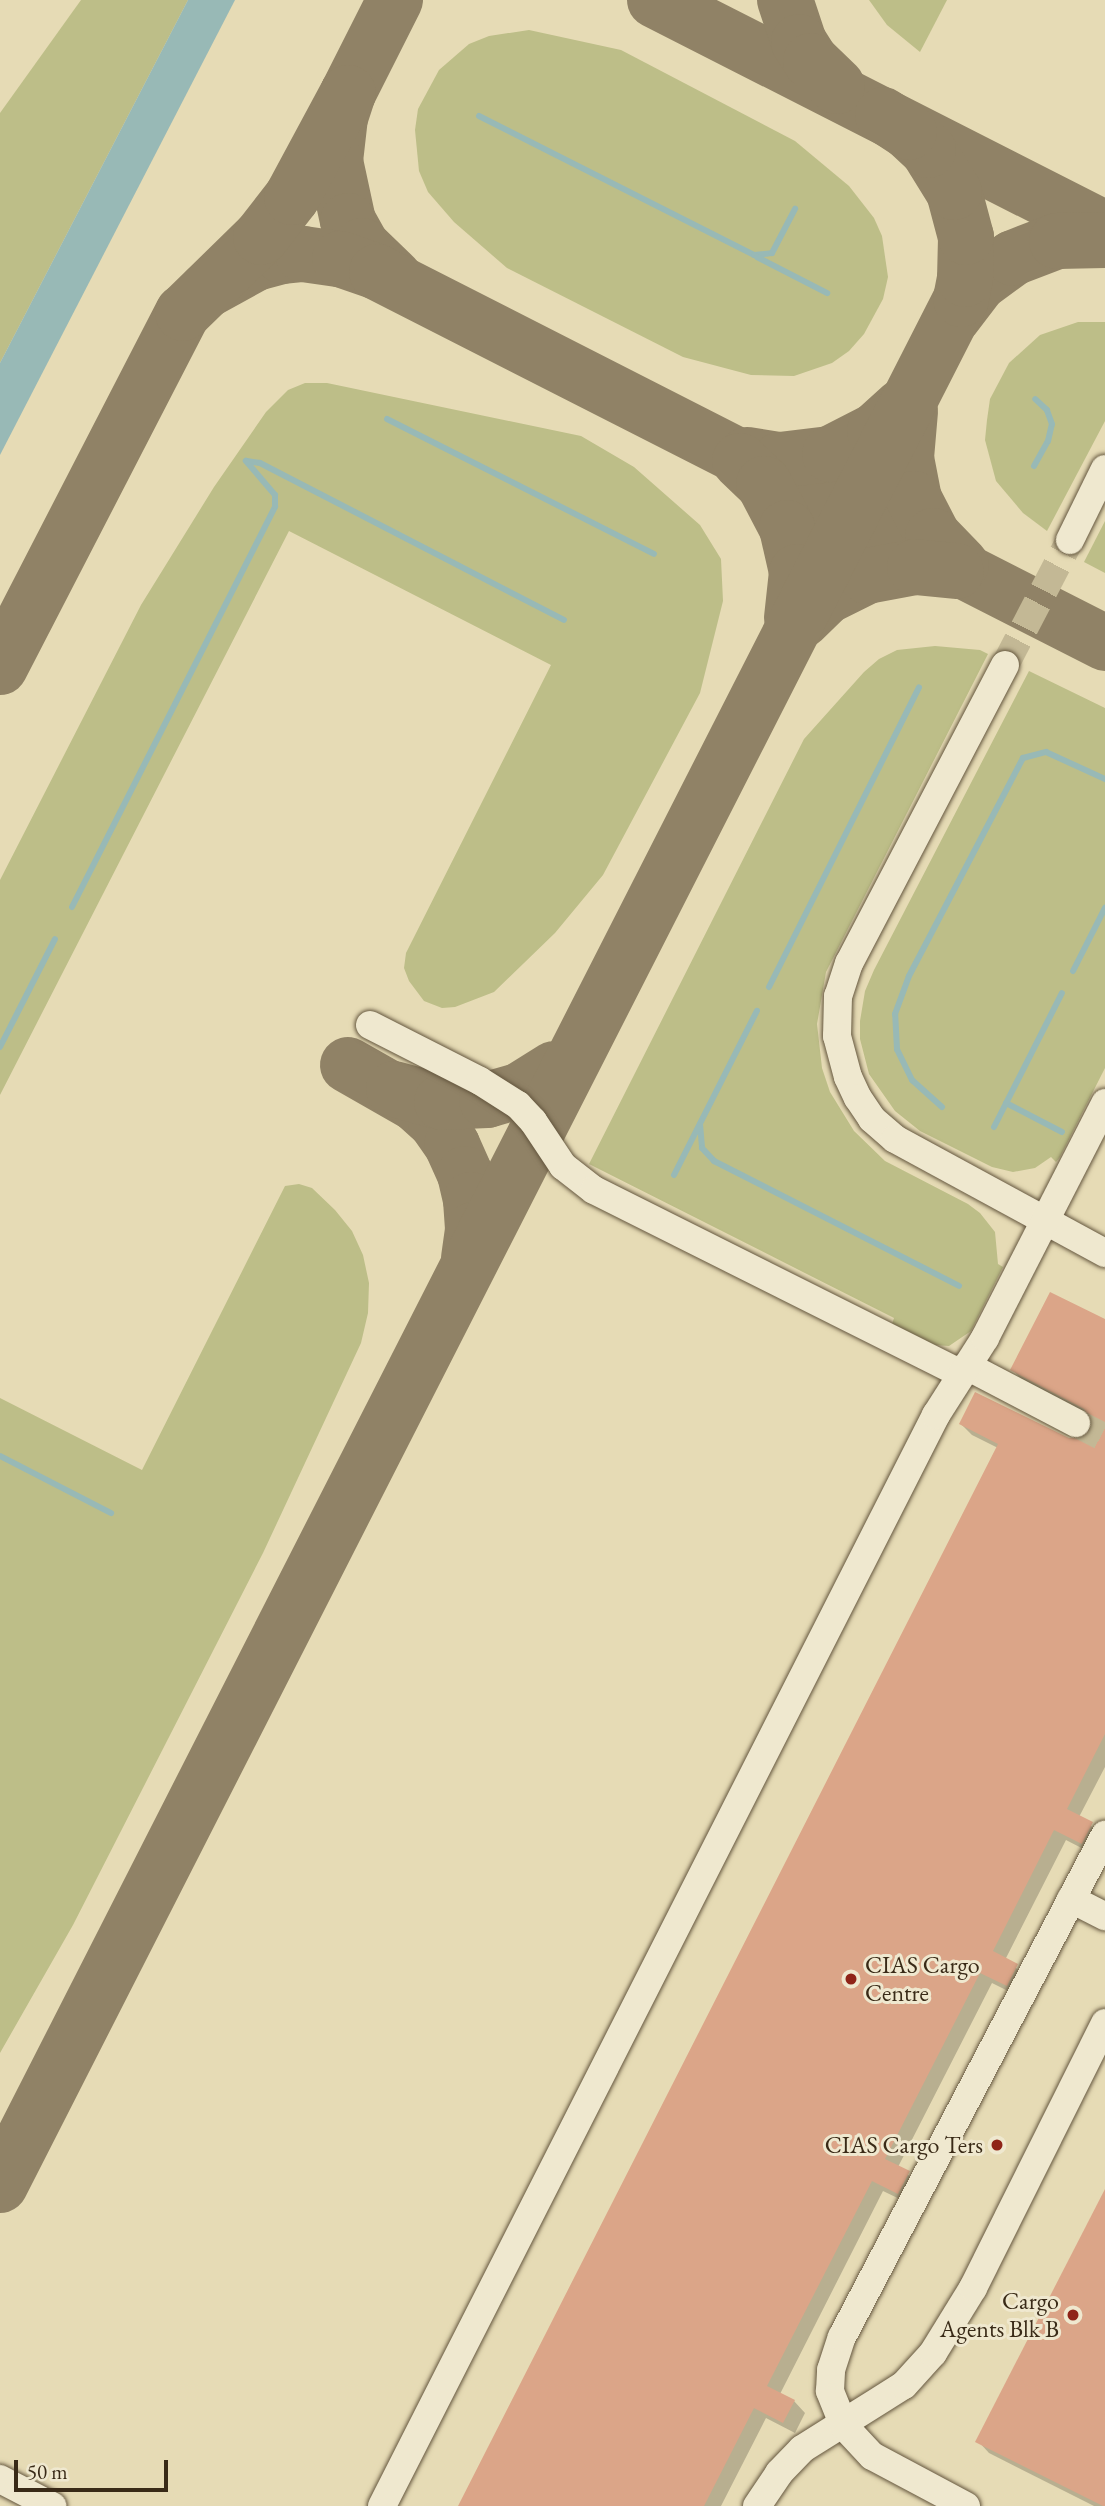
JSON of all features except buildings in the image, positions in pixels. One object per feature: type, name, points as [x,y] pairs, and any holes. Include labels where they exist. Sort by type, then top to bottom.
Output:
[{"type":"lane","points":[[1070,540],[1105,469]]},
{"type":"lane","points":[[1005,665],[849,963],[838,996],[837,1036],[848,1077],[858,1098],[873,1119],[895,1139],[1105,1253]]},
{"type":"lane","points":[[370,1025],[480,1081],[518,1105],[533,1121],[563,1166],[594,1190],[1076,1423]]},
{"type":"lane","points":[[382,2506],[936,1415],[985,1338],[1105,1104]]},
{"type":"lane","points":[[966,2506],[872,2456],[844,2426],[830,2391],[831,2370],[842,2337],[1105,1835]]},
{"type":"lane","points":[[1071,1899],[1105,1916]]},
{"type":"lane","points":[[757,2506],[779,2473],[802,2449],[844,2426],[904,2385],[933,2353],[973,2288],[1105,2023]]},
{"type":"lane","points":[[0,2479],[52,2506]]},
{"type":"green space","points":[[81,0],[188,0],[0,363],[0,113]]},
{"type":"green space","points":[[869,0],[947,0],[920,52],[887,25]]},
{"type":"green space","points":[[529,30],[621,50],[795,141],[849,186],[874,218],[882,236],[888,277],[883,299],[864,334],[849,351],[832,363],[794,376],[751,375],[683,357],[507,268],[454,222],[428,192],[419,171],[415,130],[418,109],[439,70],[469,44],[489,36]]},
{"type":"green space","points":[[1078,322],[1105,322],[1105,421],[1047,531],[1023,513],[996,481],[985,440],[990,399],[1009,363],[1040,335]]},
{"type":"green space","points":[[305,383],[327,383],[581,436],[634,467],[700,525],[721,559],[723,601],[700,693],[603,875],[555,933],[494,992],[455,1007],[442,1008],[424,1001],[409,981],[404,968],[406,953],[551,665],[289,531],[0,1095],[0,880],[141,605],[214,487],[266,412],[288,390]]},
{"type":"green space","points":[[1105,521],[1105,573],[1084,562]]},
{"type":"green space","points":[[935,646],[980,650],[988,654],[826,972],[817,1024],[822,1068],[830,1092],[854,1131],[885,1161],[968,1204],[980,1213],[995,1232],[998,1264],[1003,1267],[971,1331],[949,1346],[935,1345],[892,1324],[894,1318],[589,1164],[804,739],[879,659],[897,650]]},
{"type":"green space","points":[[1029,671],[1105,708],[1105,1068],[1056,1162],[1051,1157],[1035,1168],[1013,1172],[992,1167],[920,1131],[895,1111],[869,1074],[860,1039],[860,1021],[865,991],[874,970]]},
{"type":"green space","points":[[299,1184],[312,1188],[335,1210],[352,1231],[363,1255],[369,1283],[368,1313],[361,1343],[263,1553],[73,1925],[0,2053],[0,1398],[142,1470],[285,1186]]},
{"type":"water","points":[[188,0],[235,0],[0,455],[0,363]]},
{"type":"waterway","points":[[479,116],[754,255],[772,253],[795,209]]},
{"type":"waterway","points":[[757,257],[827,293]]},
{"type":"waterway","points":[[1034,466],[1048,441],[1052,424],[1047,410],[1035,399]]},
{"type":"waterway","points":[[387,419],[654,554]]},
{"type":"waterway","points":[[72,907],[275,506],[275,495],[246,461]]},
{"type":"waterway","points":[[247,461],[260,463],[564,620]]},
{"type":"waterway","points":[[769,987],[919,687]]},
{"type":"waterway","points":[[942,1107],[912,1080],[897,1049],[895,1014],[909,976],[1023,758],[1046,752],[1105,779]]},
{"type":"waterway","points":[[1073,971],[1105,908]]},
{"type":"waterway","points":[[0,1047],[55,939]]},
{"type":"waterway","points":[[994,1127],[1062,993]]},
{"type":"waterway","points":[[674,1175],[757,1011]]},
{"type":"waterway","points":[[1006,1103],[1062,1132]]},
{"type":"waterway","points":[[700,1124],[702,1148],[714,1161],[959,1286]]},
{"type":"waterway","points":[[0,1456],[111,1513]]},
{"type":"taxiway","points":[[395,0],[348,93],[340,117],[335,161],[348,221],[362,246],[395,278]]},
{"type":"taxiway","points":[[655,0],[1105,229]]},
{"type":"taxiway","points":[[785,0],[799,42],[811,61],[837,86]]},
{"type":"taxiway","points":[[0,667],[183,313],[261,237],[292,197],[348,93]]},
{"type":"taxiway","points":[[0,2185],[961,299],[965,279],[966,237],[954,192],[928,150],[909,132],[883,115]]},
{"type":"taxiway","points":[[953,317],[979,283],[1013,258],[1057,241],[1105,240]]},
{"type":"taxiway","points":[[207,290],[256,263],[283,256],[303,254],[340,259],[377,272],[1105,643]]},
{"type":"taxiway","points":[[747,455],[780,460],[830,454],[875,431],[902,407]]},
{"type":"taxiway","points":[[910,411],[906,458],[914,499],[933,536],[961,565]]},
{"type":"taxiway","points":[[740,461],[764,484],[787,528],[797,572],[792,618]]},
{"type":"taxiway","points":[[802,620],[827,596],[867,576],[915,567],[956,571]]},
{"type":"taxiway","points":[[348,1065],[415,1103],[436,1122],[452,1145],[465,1174],[471,1200],[473,1230],[469,1258]]},
{"type":"taxiway","points":[[394,1089],[442,1102],[487,1100],[519,1091],[554,1069]]},
{"type":"tunnel","points":[[1005,665],[1070,540]]},
{"type":"tunnel","points":[[1076,1423],[1105,1438]]},
{"type":"place","name":"CIAS Cargo Centre","points":[[851,1979]]},
{"type":"place","name":"CIAS Cargo Ters","points":[[997,2145]]},
{"type":"place","name":"Cargo Agents Blk B","points":[[1073,2315]]}]
